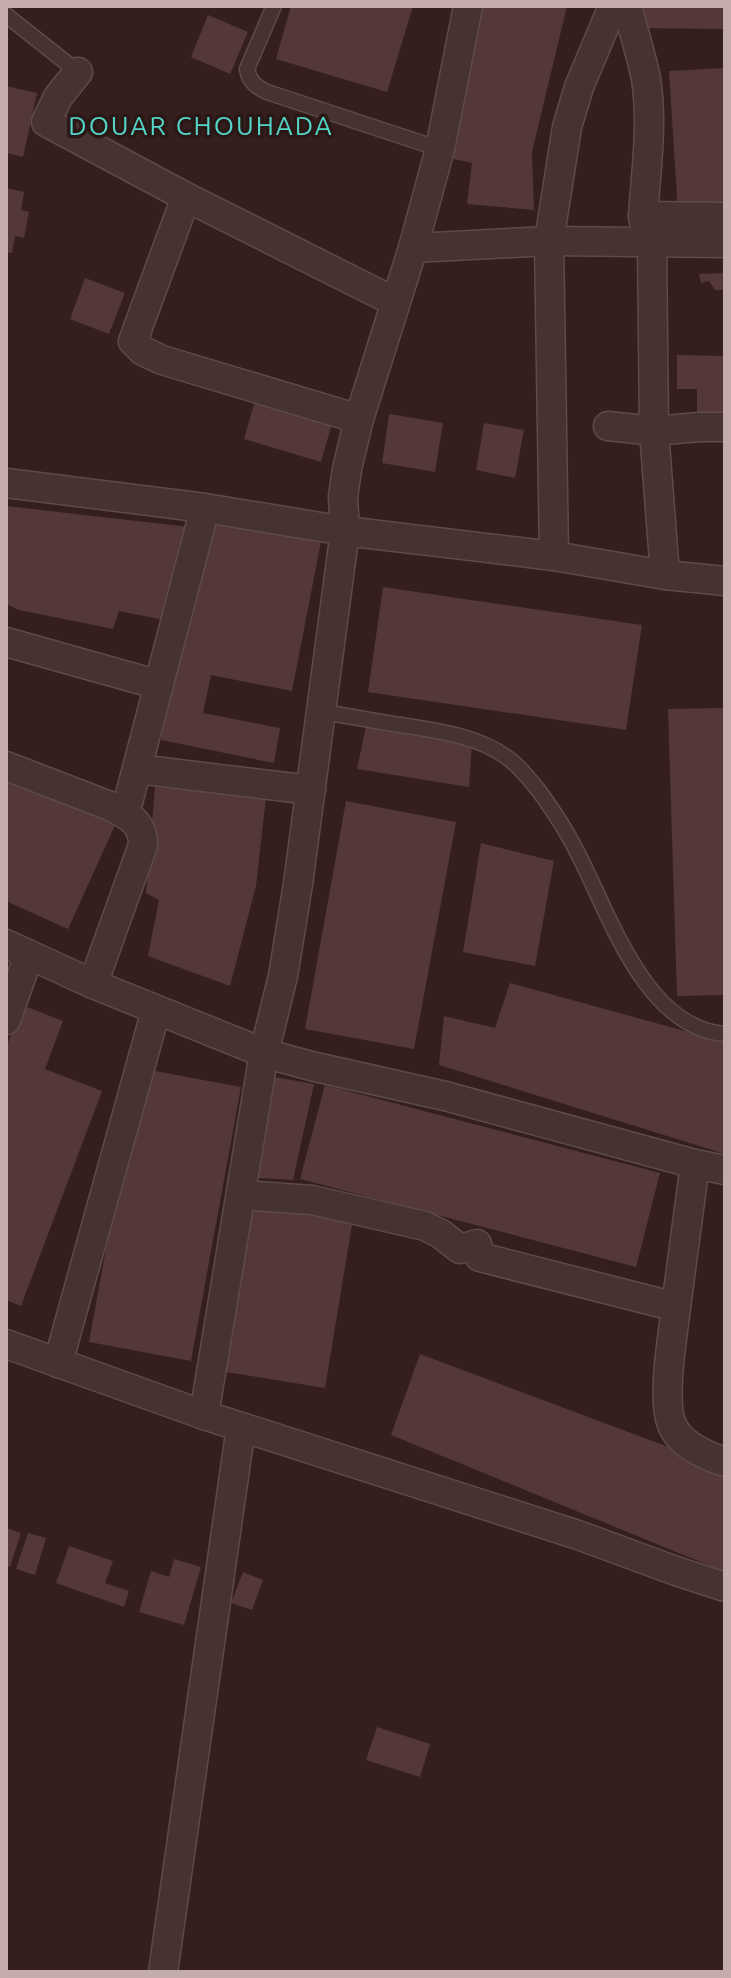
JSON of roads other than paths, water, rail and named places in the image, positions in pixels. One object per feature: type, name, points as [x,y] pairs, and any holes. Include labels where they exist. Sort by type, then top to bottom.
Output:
[{"type":"street","points":[[204,1415],[264,1053],[283,976],[298,884],[345,531],[345,483],[359,419],[413,248],[440,149],[468,6]]},
{"type":"street","points":[[554,556],[549,241],[567,127],[579,87],[613,6]]},
{"type":"street","points":[[627,6],[648,96],[654,431],[665,575]]},
{"type":"street","points":[[78,72],[58,97],[46,122],[186,197],[395,302]]},
{"type":"street","points":[[186,197],[133,341],[143,351],[162,360],[359,419]]},
{"type":"street","points":[[413,248],[549,241],[725,217]]},
{"type":"street","points":[[648,229],[725,243]]},
{"type":"street","points":[[608,426],[654,431],[725,427]]},
{"type":"street","points":[[6,483],[725,581]]},
{"type":"street","points":[[125,814],[205,508]]},
{"type":"street","points":[[6,642],[159,685]]},
{"type":"street","points":[[6,766],[125,814],[138,824],[143,834],[143,845],[93,984]]},
{"type":"street","points":[[137,769],[311,790]]},
{"type":"street","points":[[6,1020],[18,950],[264,1053],[445,1096],[725,1170]]},
{"type":"street","points":[[58,1363],[156,1010]]},
{"type":"street","points":[[695,1164],[668,1395],[671,1423],[683,1441],[707,1456],[725,1462]]},
{"type":"street","points":[[242,1195],[312,1200],[425,1226],[460,1249],[477,1244],[480,1257],[676,1307]]},
{"type":"street","points":[[6,1344],[204,1415],[578,1535],[725,1587]]},
{"type":"street","points":[[163,1972],[241,1427]]},
{"type":"lane","points":[[274,6],[247,69],[253,83],[267,92],[440,149]]},
{"type":"lane","points":[[6,15],[78,72]]},
{"type":"lane","points":[[322,712],[450,733],[506,756],[525,773],[550,806],[575,848],[611,926],[661,1003],[683,1021],[713,1033],[725,1034]]},
{"type":"district","name":"DOUAR CHOUHADA","points":[[201,125]]}]
